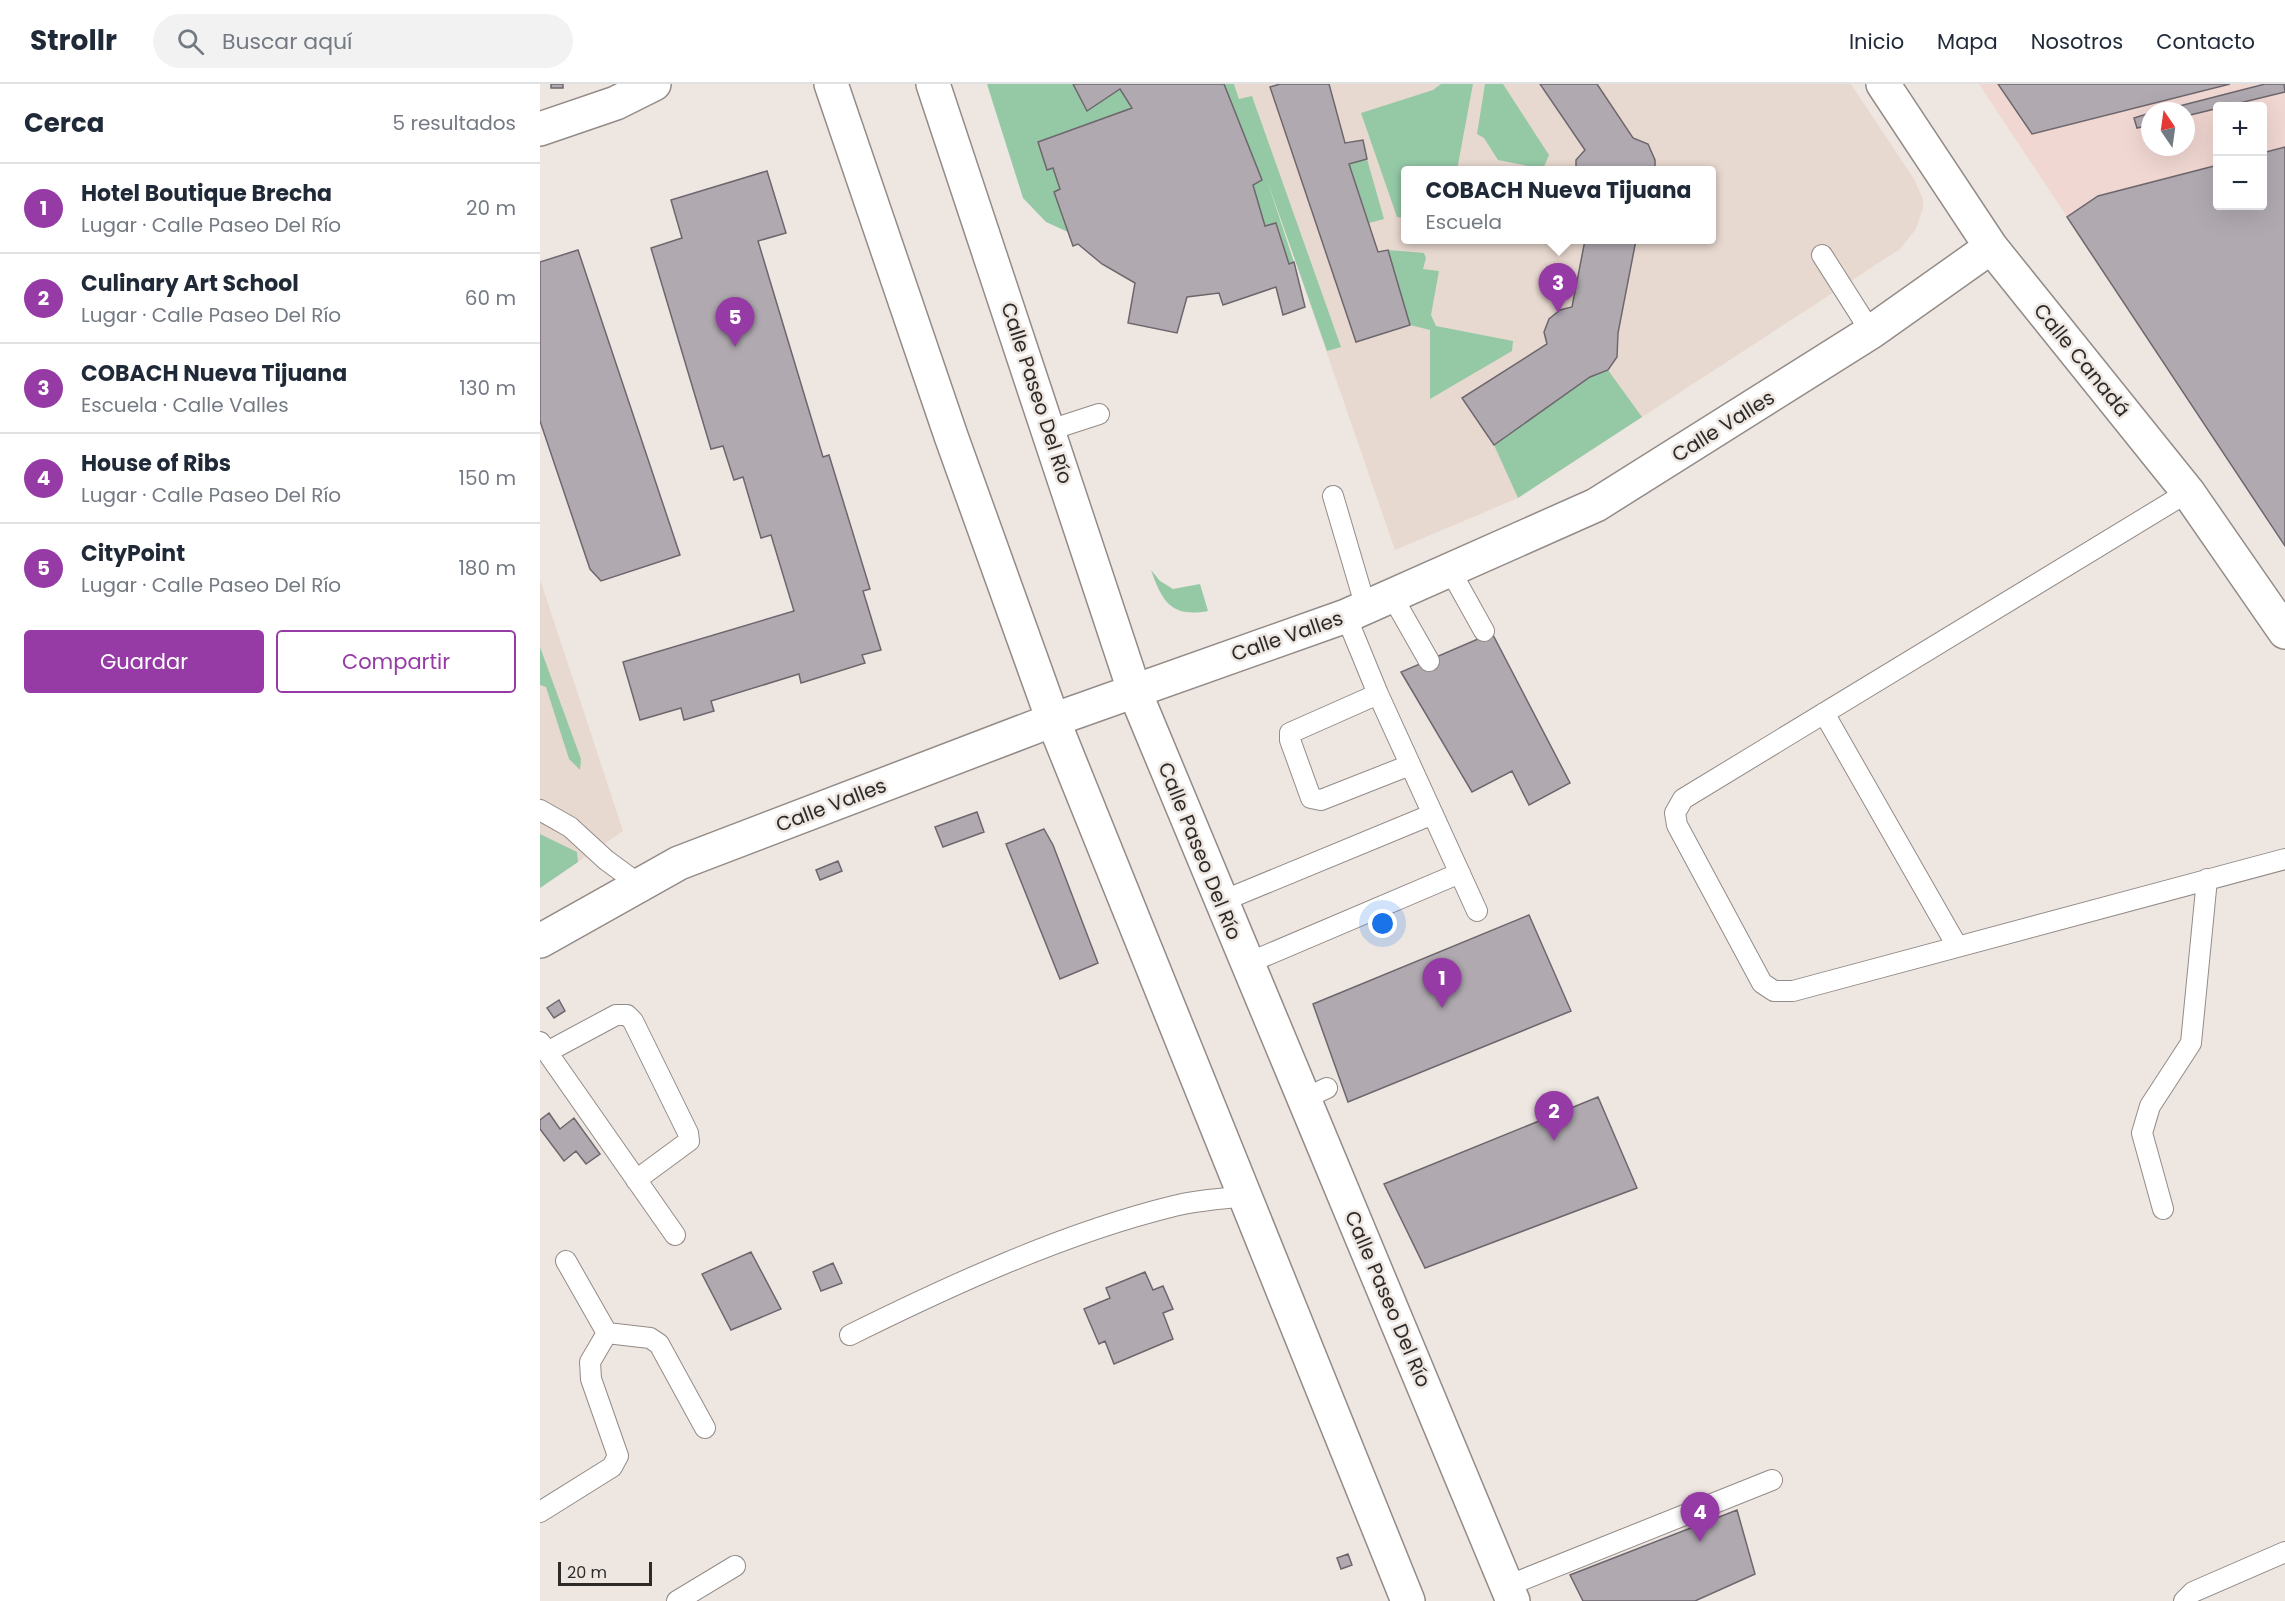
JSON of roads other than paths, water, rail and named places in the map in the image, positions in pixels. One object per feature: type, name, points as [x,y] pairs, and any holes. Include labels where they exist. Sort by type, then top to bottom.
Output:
[{"type":"main road","points":[[540,129],[616,103],[654,84]]},
{"type":"main road","points":[[831,84],[951,436],[1053,720],[1408,1601]]},
{"type":"main road","name":"Calle Paseo Del Río","points":[[933,84],[1050,430],[1134,690],[1246,964],[1315,1094],[1510,1594]]},
{"type":"main road","name":"Calle Canadá","points":[[1883,84],[1991,247],[2188,492],[2285,632]]},
{"type":"main road","name":"Calle Valles","points":[[540,941],[679,863],[1053,720],[1368,607],[1596,505],[1871,332],[1991,247]]},
{"type":"lane","points":[[1822,255],[1871,332]]},
{"type":"lane","points":[[1050,430],[1099,414]]},
{"type":"lane","points":[[2188,492],[1683,799],[1675,813],[1677,825],[1762,983],[1774,991],[1793,991],[2285,859]]},
{"type":"lane","points":[[1333,496],[1368,607],[1378,694],[1477,911]]},
{"type":"lane","points":[[1450,570],[1484,631]]},
{"type":"lane","points":[[1368,607],[1429,661]]},
{"type":"lane","points":[[1378,694],[1290,733],[1290,740],[1311,798],[1315,801],[1321,800],[1410,765]]},
{"type":"lane","points":[[1824,713],[1957,946]]},
{"type":"lane","points":[[540,810],[570,827],[606,860],[639,885]]},
{"type":"lane","points":[[1220,902],[1433,814]]},
{"type":"lane","points":[[1246,964],[1460,873]]},
{"type":"lane","points":[[2163,1209],[2142,1133],[2150,1106],[2190,1043],[2207,879]]},
{"type":"lane","points":[[636,1180],[689,1141],[688,1134],[633,1021],[627,1015],[615,1015],[543,1047],[636,1180],[675,1235]]},
{"type":"lane","points":[[850,1335],[925,1298],[1118,1222],[1176,1206],[1246,1196]]},
{"type":"lane","points":[[566,1261],[607,1333]]},
{"type":"lane","points":[[607,1333],[650,1338],[659,1344],[705,1428]]},
{"type":"lane","points":[[540,1512],[612,1467],[618,1456],[591,1379],[590,1362],[607,1333]]},
{"type":"lane","points":[[1510,1594],[1772,1480]]},
{"type":"lane","points":[[2184,1601],[2193,1592],[2285,1552]]},
{"type":"lane","points":[[677,1601],[735,1566]]},
{"type":"place","name":"COBACH Nueva Tijuana","points":[[1558,313]]},
{"type":"place","name":"CityPoint","points":[[735,347]]},
{"type":"place","name":"Hotel Boutique Brecha","points":[[1442,1008]]},
{"type":"place","name":"Culinary Art School","points":[[1554,1141]]},
{"type":"place","name":"House of Ribs","points":[[1700,1542]]}]
